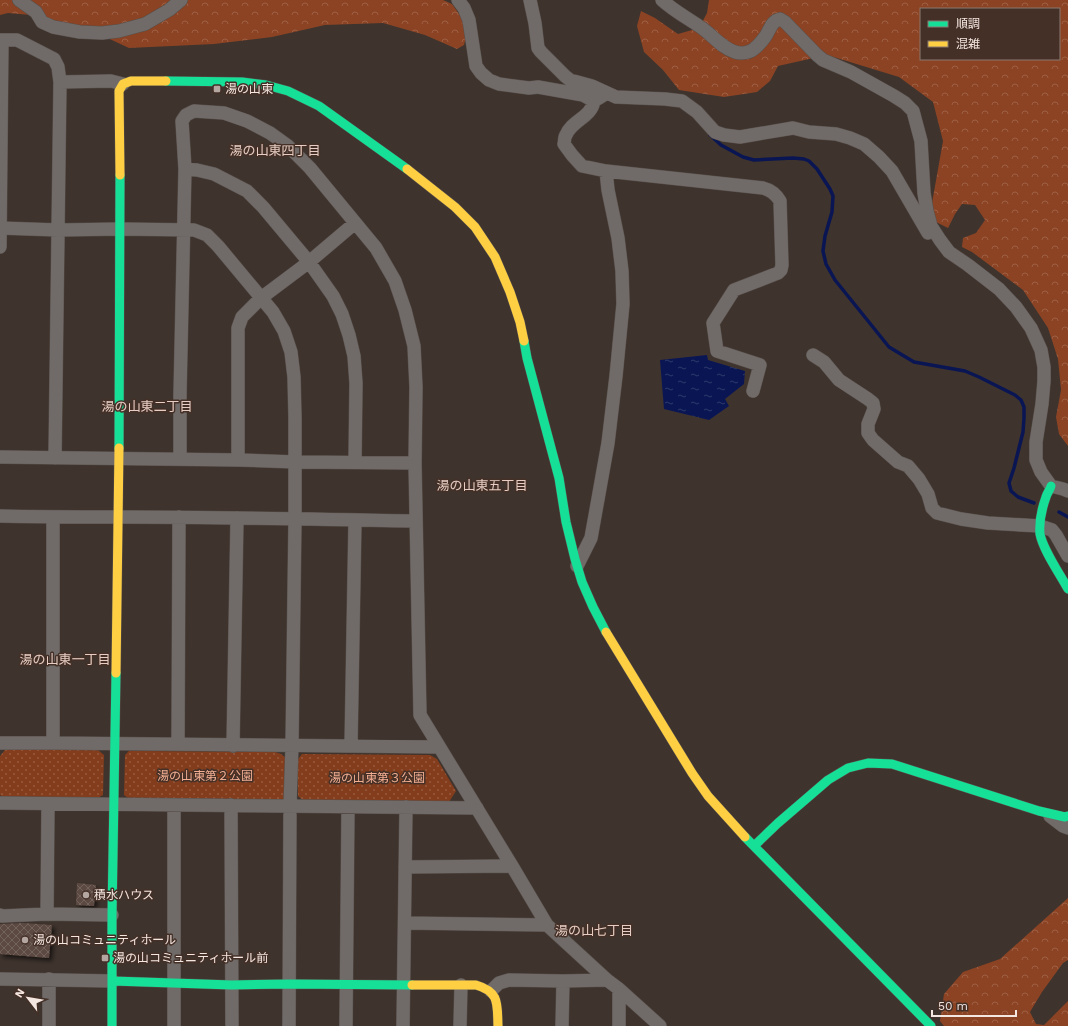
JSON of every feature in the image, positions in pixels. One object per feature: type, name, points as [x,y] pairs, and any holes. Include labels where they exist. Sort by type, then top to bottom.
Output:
[{"type":"street","points":[[19,0],[36,12],[42,22],[53,27],[80,32],[102,32],[119,31],[145,24],[169,10],[181,0]]},
{"type":"street","points":[[458,0],[464,8],[469,20],[476,66],[489,80],[499,84],[529,88],[538,87],[583,94],[594,100]]},
{"type":"street","points":[[530,0],[535,22],[538,48],[570,80],[592,86],[616,97],[666,99],[682,102],[696,112],[715,132],[724,136],[740,137],[793,128],[810,132],[836,134],[864,144],[892,171],[932,241],[942,253],[949,252]]},
{"type":"street","points":[[662,0],[735,52],[745,53],[752,51],[765,37],[772,24],[776,20],[780,19],[785,22],[823,60],[851,72],[894,96],[905,103],[913,111],[921,141],[926,211],[932,226],[949,252],[999,289],[1016,307],[1031,328],[1041,350],[1044,367],[1044,381],[1036,442],[1036,460],[1041,472],[1051,486],[1068,491]]},
{"type":"street","points":[[0,247],[1,40],[17,40],[54,59],[58,67],[60,82],[55,458]]},
{"type":"street","points":[[60,82],[111,82],[123,84],[130,81],[220,81],[266,85],[288,91],[319,106],[397,161],[455,207],[475,227],[495,257],[510,292],[520,322],[558,478],[566,522],[577,566],[582,582],[604,629],[692,773],[708,796],[754,846],[931,1026]]},
{"type":"street","points":[[112,1026],[112,915],[119,459],[119,91],[123,84]]},
{"type":"street","points":[[594,100],[607,93]]},
{"type":"street","points":[[594,100],[593,106],[588,113],[572,125],[565,135],[564,144],[582,166],[606,171],[763,188],[768,189],[778,197],[780,201],[781,270],[778,273],[734,290],[713,323],[717,351],[760,365],[753,391]]},
{"type":"street","points":[[180,459],[185,169],[182,121],[186,115],[194,111],[224,113],[247,121],[270,133],[288,146],[310,168],[376,248],[395,281],[405,310],[414,346],[416,387],[415,463],[420,715],[547,925],[660,1026]]},
{"type":"street","points":[[185,169],[214,174],[247,191],[264,207],[333,296],[342,314],[354,356],[356,383],[355,462]]},
{"type":"street","points":[[577,566],[591,538],[608,443],[623,304],[622,264],[608,190],[606,171]]},
{"type":"street","points":[[238,460],[238,328],[242,317],[261,298],[308,262],[355,222]]},
{"type":"street","points":[[0,228],[58,230],[194,230],[207,235],[218,246],[273,312],[284,331],[291,352],[294,377],[296,462],[290,806],[289,1026]]},
{"type":"street","points":[[813,355],[824,362],[839,380],[873,403],[874,410],[868,424],[868,432],[873,440],[898,462],[908,466],[928,494],[932,508],[937,513],[961,519],[988,523],[1040,526],[1052,530],[1068,556]]},
{"type":"street","points":[[0,457],[415,463]]},
{"type":"street","points":[[1051,486],[1046,497],[1040,526],[1040,535],[1068,589]]},
{"type":"street","points":[[0,516],[53,518],[295,518],[416,521]]},
{"type":"street","points":[[178,744],[179,517]]},
{"type":"street","points":[[53,518],[53,743]]},
{"type":"street","points":[[234,746],[237,518]]},
{"type":"street","points":[[351,746],[355,520]]},
{"type":"street","points":[[0,744],[53,743],[439,747]]},
{"type":"street","points":[[754,846],[828,780],[848,768],[868,763],[892,764],[1044,812],[1064,817],[1068,816]]},
{"type":"street","points":[[0,803],[477,808]]},
{"type":"street","points":[[46,914],[48,804]]},
{"type":"street","points":[[174,805],[174,1026]]},
{"type":"street","points":[[231,805],[232,1026]]},
{"type":"street","points":[[346,1026],[348,807]]},
{"type":"street","points":[[403,1026],[406,807]]},
{"type":"street","points":[[1044,812],[1068,828]]},
{"type":"street","points":[[405,867],[512,866]]},
{"type":"street","points":[[0,915],[112,915]]},
{"type":"street","points":[[405,923],[547,925]]},
{"type":"street","points":[[0,979],[232,984],[476,985],[485,987],[496,996],[498,1026]]},
{"type":"street","points":[[49,1026],[50,979]]},
{"type":"street","points":[[491,991],[499,983],[509,980],[607,980]]},
{"type":"street","points":[[562,1026],[563,981]]},
{"type":"street","points":[[460,985],[460,1026]]},
{"type":"street","points":[[619,990],[619,1026]]},
{"type":"green space","points":[[0,0],[443,0],[452,4],[464,21],[467,33],[464,45],[457,49],[425,35],[383,23],[325,25],[272,37],[214,44],[129,48],[99,34],[31,15],[8,13],[0,15]]},
{"type":"green space","points":[[709,0],[1068,0],[1068,446],[1059,434],[1056,417],[1061,390],[1058,359],[1048,328],[1023,290],[972,252],[962,247],[963,238],[976,233],[985,220],[975,205],[962,204],[948,228],[936,222],[932,203],[943,141],[933,102],[899,77],[827,55],[778,66],[770,81],[757,92],[724,97],[679,90],[663,70],[644,52],[637,26],[641,11],[655,18],[678,34],[699,28],[707,13]]},
{"type":"green space","points":[[5,750],[98,750],[104,755],[103,795],[94,800],[6,799],[0,795],[0,756]]},
{"type":"green space","name":"湯の山東第２公園","points":[[129,751],[275,752],[286,758],[285,798],[279,802],[132,801],[124,795],[125,755]]},
{"type":"green space","name":"湯の山東第３公園","points":[[302,754],[430,755],[437,759],[456,791],[449,802],[305,802],[298,796],[298,759]]},
{"type":"green space","points":[[1068,898],[1068,960],[1063,963],[1042,992],[1030,1012],[1036,1024],[1044,1025],[1068,1001],[1068,1026],[944,1026],[940,1021],[944,994],[963,972],[1000,959]]},
{"type":"water","points":[[707,355],[708,360],[745,371],[744,384],[725,399],[729,406],[709,420],[664,409],[660,360]]},
{"type":"building","name":"積水ハウス","points":[[77,883],[96,885],[94,906],[76,905]]},
{"type":"building","name":"湯の山コミュニティホール","points":[[23,923],[52,925],[49,958],[0,954],[0,924]]},
{"type":"waterway","points":[[710,135],[721,145],[743,157],[754,160],[793,158],[804,159],[809,161],[817,169],[833,196],[832,212],[825,236],[823,251],[826,264],[835,280],[889,347],[914,362],[965,371],[1015,395],[1021,400],[1024,407],[1023,432],[1009,483],[1011,491],[1018,497],[1034,503]]},
{"type":"waterway","points":[[1059,512],[1068,517]]},
{"type":"traffic: fast","points":[[166,81],[242,82],[266,85],[288,91],[319,106],[407,169]]},
{"type":"traffic: fast","points":[[119,448],[120,175]]},
{"type":"traffic: fast","points":[[524,341],[527,358],[559,478],[566,522],[575,559],[582,582],[606,632]]},
{"type":"traffic: fast","points":[[1051,486],[1042,510],[1040,534],[1048,554],[1068,589]]},
{"type":"traffic: fast","points":[[112,1026],[112,915],[116,673]]},
{"type":"traffic: fast","points":[[754,846],[828,780],[848,768],[868,763],[892,764],[1039,811],[1065,817],[1068,816]]},
{"type":"traffic: fast","points":[[745,837],[931,1026]]},
{"type":"traffic: fast","points":[[113,981],[232,985],[412,985]]},
{"type":"traffic: slow","points":[[120,175],[119,91],[123,84],[131,81],[166,81]]},
{"type":"traffic: slow","points":[[407,169],[455,207],[475,227],[495,257],[510,292],[520,322],[524,341]]},
{"type":"traffic: slow","points":[[116,673],[119,448]]},
{"type":"traffic: slow","points":[[606,632],[692,773],[708,796],[745,837]]},
{"type":"traffic: slow","points":[[412,985],[476,985],[484,988],[489,991],[496,1000],[498,1026]]},
{"type":"place","name":"湯の山東","points":[[217,89]]},
{"type":"place","name":"積水ハウス","points":[[86,895]]},
{"type":"place","name":"湯の山コミュニティホール","points":[[25,940]]},
{"type":"place","name":"湯の山コミュニティホール前","points":[[105,958]]},
{"type":"district","name":"湯の山東四丁目","points":[[275,150]]},
{"type":"district","name":"湯の山東二丁目","points":[[147,406]]},
{"type":"district","name":"湯の山東五丁目","points":[[482,485]]},
{"type":"district","name":"湯の山東一丁目","points":[[65,659]]},
{"type":"district","name":"湯の山七丁目","points":[[594,930]]}]
